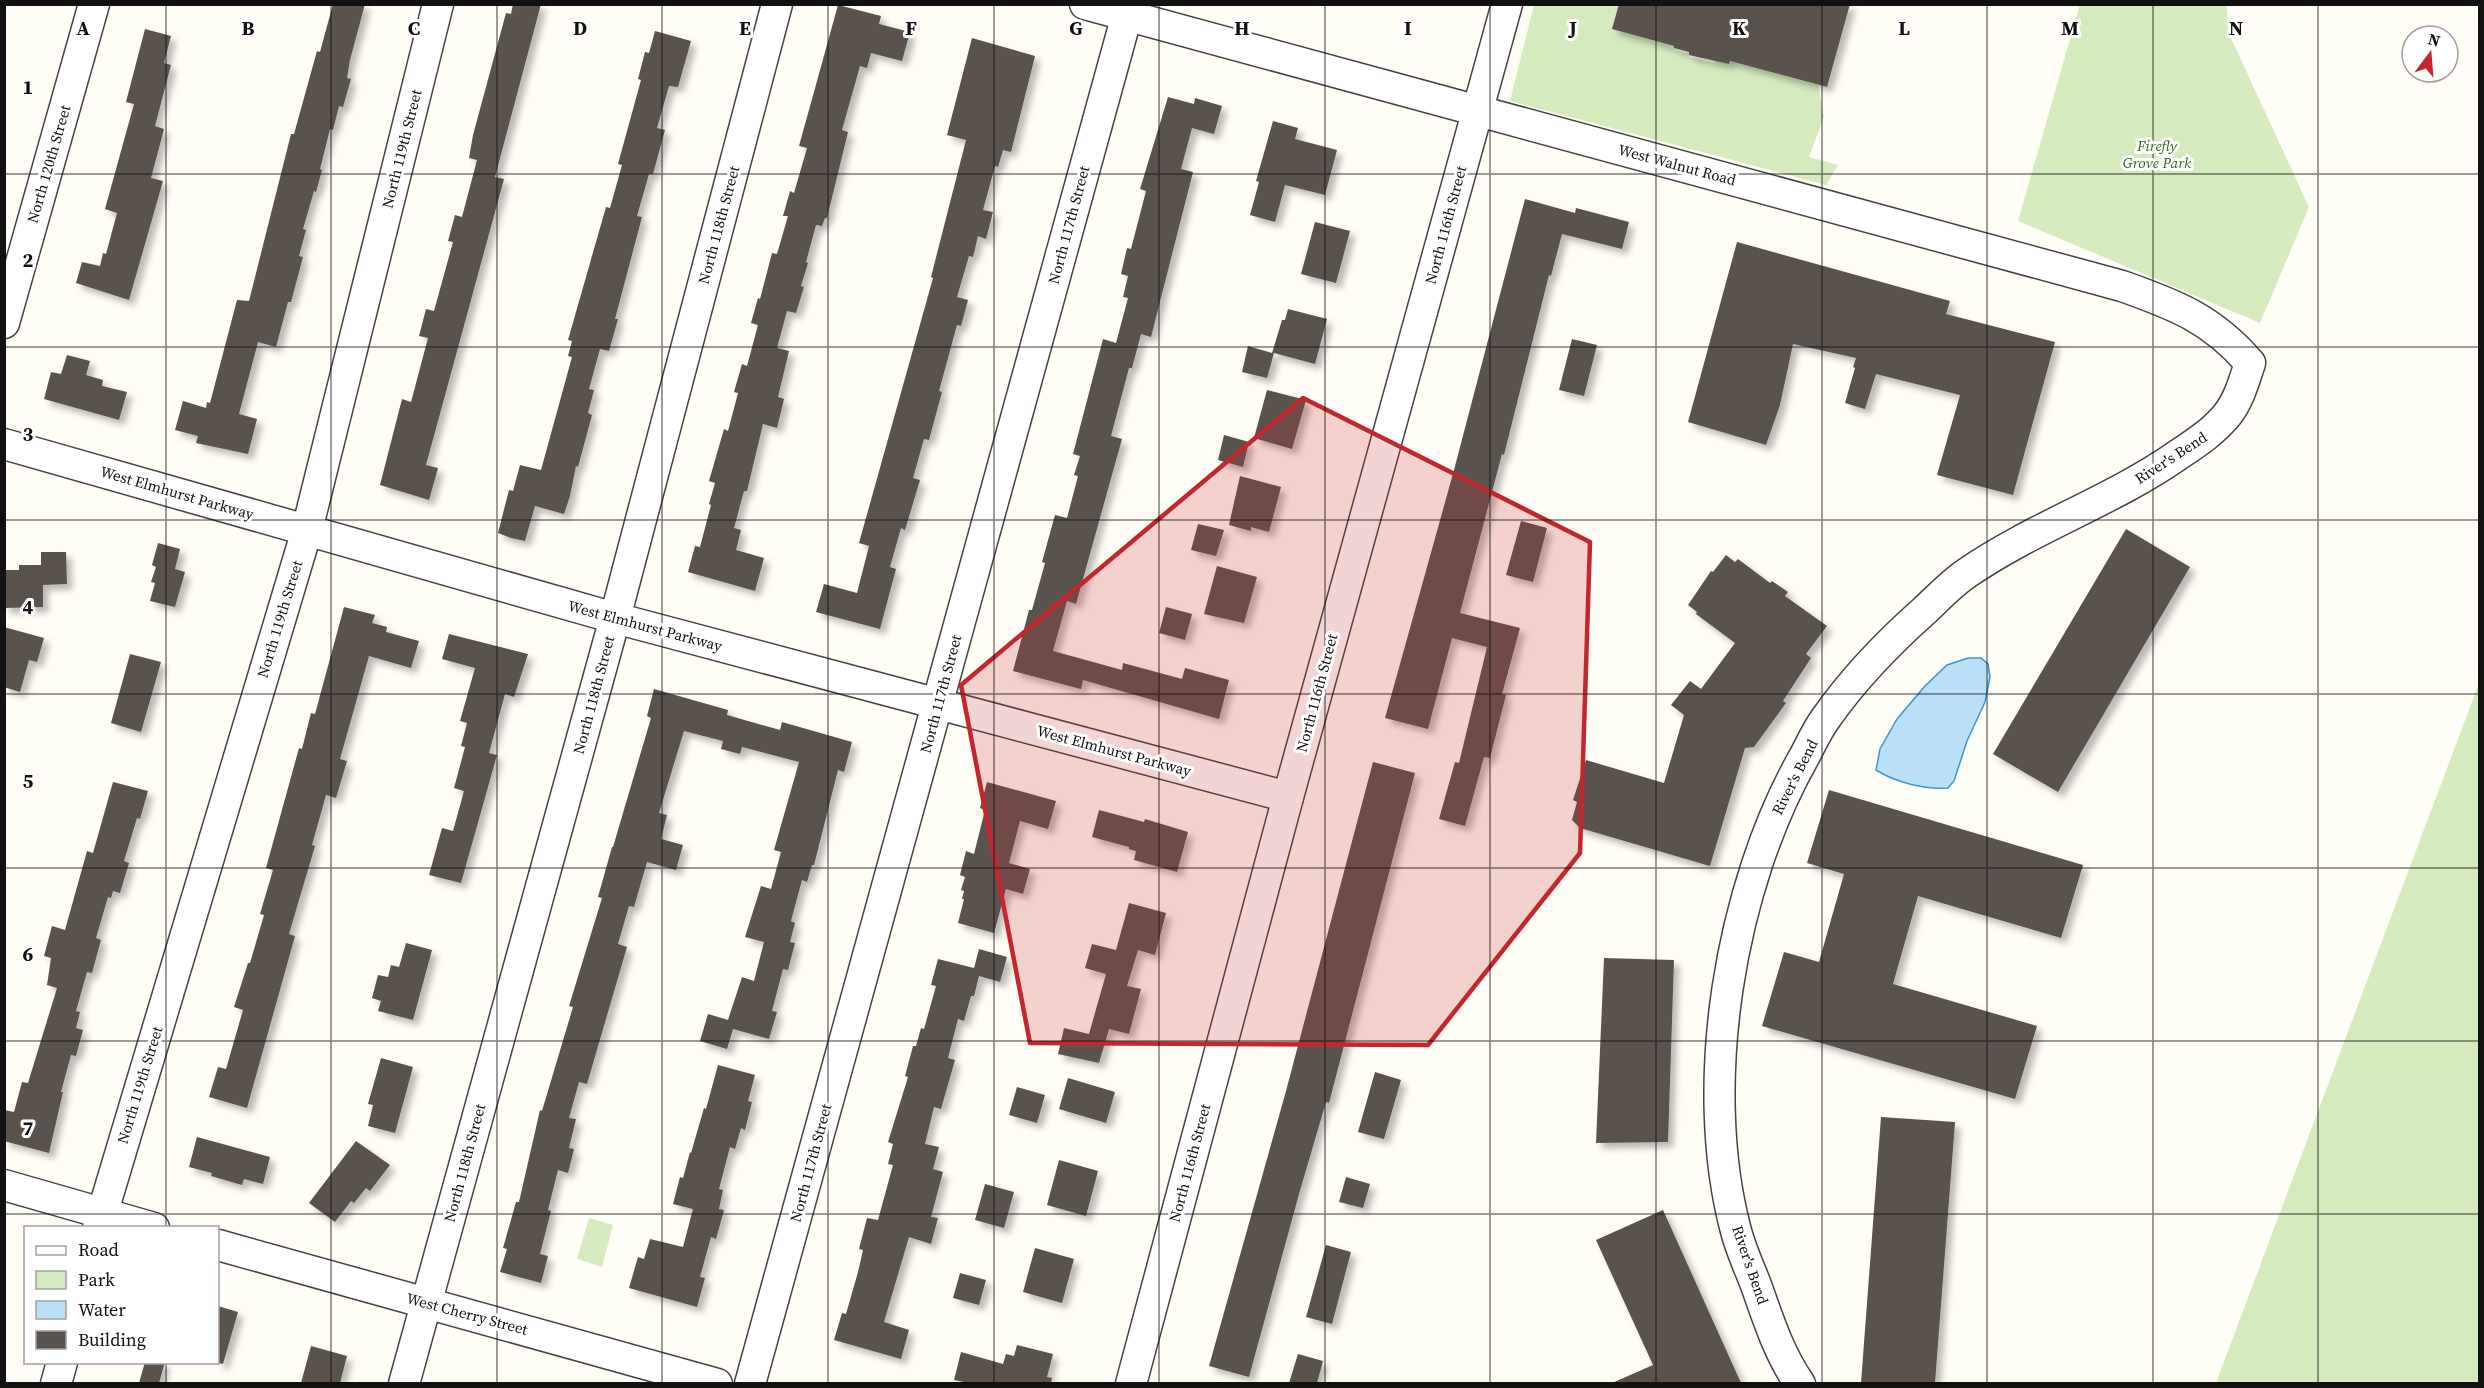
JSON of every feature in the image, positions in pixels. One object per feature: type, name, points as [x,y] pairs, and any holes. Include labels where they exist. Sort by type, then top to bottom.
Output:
[{"type":"street","name":"North 120th Street","points":[[4,323],[94,4]]},
{"type":"street","name":"North 119th Street","points":[[100,1220],[307,530],[438,4]]},
{"type":"street","name":"North 118th Street","points":[[404,1383],[615,618],[777,4]]},
{"type":"street","name":"West Walnut Road","points":[[1084,4],[1128,10],[1477,111],[2122,286],[2162,300],[2201,319],[2231,341],[2250,363]]},
{"type":"street","name":"North 116th Street","points":[[1131,1383],[1288,797],[1507,4]]},
{"type":"street","name":"North 117th Street","points":[[750,1383],[1128,10]]},
{"type":"street","name":"River's Bend","points":[[1800,1383],[1774,1335],[1736,1231],[1722,1142],[1721,1089],[1727,987],[1750,883],[1766,835],[1790,780],[1824,721],[1862,671],[1910,623],[1967,573],[2031,536],[2154,472],[2207,436],[2229,413],[2242,391],[2250,363]]},
{"type":"street","name":"West Elmhurst Parkway","points":[[4,444],[615,618],[1288,797]]},
{"type":"street","points":[[4,1185],[100,1220],[146,1226]]},
{"type":"street","name":"West Cherry Street","points":[[219,1245],[717,1383]]},
{"type":"street","points":[[56,1383],[61,1364]]},
{"type":"highlighted area","points":[[1303,398],[1590,542],[1580,853],[1428,1045],[1030,1043],[961,685]]},
{"type":"green space","name":"Firefly Grove Park","points":[[2080,4],[2226,5],[2230,36],[2309,207],[2260,323],[2018,221]]},
{"type":"green space","points":[[1534,5],[1619,5],[1613,29],[1675,47],[1675,50],[1689,54],[1689,57],[1714,63],[1716,60],[1729,64],[1730,61],[1818,85],[1824,117],[1809,157],[1838,165],[1826,185],[1510,101]]},
{"type":"green space","points":[[2479,683],[2479,1383],[2216,1383]]},
{"type":"green space","points":[[589,1218],[613,1225],[602,1267],[577,1259]]},
{"type":"water","points":[[1968,658],[1981,658],[1988,664],[1990,677],[1985,702],[1967,741],[1954,781],[1948,788],[1930,788],[1901,781],[1876,770],[1880,749],[1897,719],[1925,686],[1947,665]]},
{"type":"building","points":[[333,4],[365,4],[350,60],[347,78],[351,79],[343,107],[339,106],[333,130],[330,129],[320,169],[322,170],[303,229],[306,230],[299,256],[303,257],[291,302],[288,302],[276,347],[258,342],[239,414],[257,419],[248,454],[196,443],[198,436],[175,430],[183,401],[206,408],[207,402],[210,403],[237,300],[249,301],[291,134],[294,134],[317,51],[320,52]]},
{"type":"building","points":[[513,4],[541,4],[495,177],[504,179],[426,465],[438,468],[429,500],[380,485],[402,399],[411,402],[428,338],[419,336],[426,309],[434,311],[453,242],[448,241],[455,215],[462,217],[477,160],[469,158],[473,135],[506,13],[511,14]]},
{"type":"building","points":[[1619,4],[1850,4],[1827,87],[1730,61],[1729,64],[1689,55],[1689,52],[1674,48],[1674,46],[1612,29]]},
{"type":"building","points":[[838,5],[881,16],[879,24],[910,32],[902,61],[871,53],[867,68],[860,66],[842,130],[848,132],[827,218],[822,226],[816,225],[801,286],[804,287],[796,313],[787,311],[777,348],[789,351],[778,397],[784,399],[777,428],[763,424],[747,491],[744,491],[734,528],[741,530],[736,550],[764,558],[755,591],[688,572],[695,546],[700,547],[711,505],[709,504],[715,483],[709,481],[724,429],[728,431],[738,393],[734,392],[742,364],[747,366],[758,325],[751,323],[758,298],[760,299],[772,253],[777,254],[788,216],[783,216],[790,191],[794,193],[807,148],[799,146]]},
{"type":"building","points":[[145,29],[171,36],[164,63],[171,65],[155,126],[164,129],[151,178],[163,181],[129,300],[76,283],[82,262],[100,266],[103,253],[106,254],[117,213],[105,209],[134,104],[126,102]]},
{"type":"building","points":[[655,31],[691,41],[678,87],[669,86],[657,128],[665,130],[653,174],[649,174],[637,216],[642,217],[615,319],[618,319],[609,351],[600,349],[589,389],[594,390],[588,413],[592,415],[578,467],[576,466],[570,496],[564,514],[535,506],[525,541],[511,538],[498,533],[509,490],[513,491],[520,465],[541,470],[572,357],[568,356],[572,341],[568,340],[606,207],[610,208],[622,165],[618,164],[641,80],[638,79],[645,52],[649,53]]},
{"type":"building","points":[[972,38],[1035,56],[1011,152],[1003,150],[998,167],[995,166],[983,210],[993,212],[986,239],[978,236],[973,257],[969,256],[957,297],[968,300],[961,326],[957,325],[939,391],[942,392],[929,440],[924,439],[913,478],[920,480],[905,530],[901,528],[890,567],[896,569],[880,629],[816,612],[824,584],[857,593],[869,546],[859,543],[933,278],[931,277],[966,140],[947,135]]},
{"type":"building","points":[[1168,97],[1194,104],[1195,98],[1222,106],[1214,134],[1192,128],[1181,169],[1193,172],[1151,337],[1141,334],[1132,368],[1129,368],[1111,436],[1122,439],[1076,604],[1067,601],[1053,651],[1122,670],[1123,663],[1182,679],[1185,668],[1229,680],[1219,719],[1083,680],[1081,689],[1013,671],[1029,610],[1032,610],[1045,563],[1042,562],[1055,515],[1067,518],[1078,476],[1074,475],[1080,456],[1073,454],[1103,339],[1116,343],[1128,298],[1123,297],[1128,276],[1121,274],[1127,248],[1131,249],[1146,191],[1140,189]]},
{"type":"building","points":[[1273,121],[1298,128],[1295,139],[1337,150],[1325,195],[1285,185],[1275,222],[1250,215],[1259,182],[1256,181]]},
{"type":"building","points":[[1525,199],[1575,213],[1576,208],[1629,222],[1622,249],[1562,234],[1551,276],[1549,275],[1504,455],[1502,454],[1460,613],[1520,628],[1502,694],[1506,695],[1490,758],[1484,757],[1465,826],[1439,819],[1455,762],[1459,763],[1487,647],[1452,638],[1428,729],[1385,718],[1454,470]]},
{"type":"building","points":[[1315,222],[1350,231],[1336,283],[1301,274]]},
{"type":"building","points":[[1737,242],[1950,301],[1946,314],[2055,342],[2013,495],[1937,475],[1960,395],[1876,374],[1865,409],[1845,403],[1856,358],[1793,344],[1780,405],[1766,445],[1688,422]]},
{"type":"building","points":[[1288,309],[1327,319],[1315,364],[1274,353],[1267,378],[1242,372],[1248,346],[1272,353],[1282,320],[1285,320]]},
{"type":"building","points":[[1572,339],[1597,345],[1584,396],[1559,390]]},
{"type":"building","points":[[67,355],[90,361],[86,375],[103,380],[102,386],[127,392],[119,420],[44,399],[51,372],[61,374]]},
{"type":"building","points":[[1267,390],[1306,400],[1292,449],[1254,438]]},
{"type":"building","points":[[1224,435],[1249,442],[1243,467],[1218,460]]},
{"type":"building","points":[[1240,476],[1281,487],[1269,532],[1251,527],[1251,531],[1229,525]]},
{"type":"building","points":[[1521,521],[1547,528],[1533,582],[1506,575]]},
{"type":"building","points":[[1198,524],[1224,530],[1216,556],[1191,550]]},
{"type":"building","points":[[2126,529],[2190,567],[2058,792],[1993,754]]},
{"type":"building","points":[[158,543],[180,549],[175,569],[185,572],[175,607],[150,601],[155,583],[151,582],[156,567],[152,565]]},
{"type":"building","points":[[41,552],[66,552],[67,584],[43,585],[43,607],[4,608],[4,570],[19,570],[19,565],[41,565]]},
{"type":"building","points":[[1726,555],[1735,562],[1738,559],[1770,583],[1772,581],[1788,592],[1785,596],[1827,626],[1806,654],[1811,658],[1783,701],[1786,703],[1754,747],[1745,748],[1710,866],[1580,828],[1572,820],[1577,802],[1573,800],[1586,760],[1664,783],[1684,715],[1671,705],[1690,681],[1701,689],[1735,643],[1696,614],[1697,612],[1688,605],[1711,571],[1713,572]]},
{"type":"building","points":[[1217,566],[1257,577],[1244,623],[1204,614]]},
{"type":"building","points":[[344,607],[375,615],[372,623],[387,627],[386,632],[419,641],[411,668],[369,656],[340,759],[347,761],[336,798],[326,795],[312,845],[315,846],[289,934],[295,936],[247,1108],[209,1097],[218,1067],[226,1069],[243,1010],[234,1007],[264,915],[260,914],[273,870],[266,868],[299,748],[302,749],[311,713],[315,714]]},
{"type":"building","points":[[1166,607],[1192,614],[1185,640],[1159,633]]},
{"type":"building","points":[[4,627],[44,638],[37,662],[29,660],[20,692],[4,687]]},
{"type":"building","points":[[449,634],[528,654],[514,697],[505,694],[489,753],[497,755],[461,883],[429,875],[442,828],[453,831],[464,791],[454,788],[465,747],[461,746],[467,723],[460,721],[475,668],[442,659]]},
{"type":"building","points":[[130,654],[161,662],[141,732],[111,723]]},
{"type":"building","points":[[654,689],[728,710],[727,715],[780,730],[782,722],[852,742],[844,772],[838,770],[814,865],[812,865],[807,882],[802,880],[791,921],[795,923],[790,942],[795,943],[788,970],[783,969],[772,1011],[777,1012],[769,1039],[733,1029],[727,1049],[700,1041],[708,1014],[728,1020],[742,977],[754,981],[764,942],[745,937],[761,886],[771,889],[781,852],[774,850],[799,762],[742,747],[740,754],[721,749],[723,741],[684,731],[659,813],[667,815],[661,839],[683,845],[676,870],[647,862],[634,907],[629,906],[618,944],[627,947],[587,1084],[579,1082],[569,1118],[576,1119],[569,1148],[574,1149],[568,1173],[558,1170],[548,1210],[551,1211],[540,1254],[548,1256],[541,1283],[500,1272],[507,1249],[503,1248],[516,1202],[519,1202],[540,1110],[542,1111],[573,1007],[569,1006],[602,898],[598,897],[651,718],[647,716]]},
{"type":"building","points":[[1373,762],[1415,773],[1329,1103],[1326,1102],[1299,1194],[1249,1377],[1209,1366],[1286,1091]]},
{"type":"building","points":[[113,782],[148,791],[124,861],[129,863],[120,893],[113,891],[111,898],[108,897],[96,938],[101,940],[92,973],[87,972],[76,1011],[80,1012],[76,1028],[83,1030],[76,1056],[71,1055],[49,1153],[4,1141],[4,1110],[14,1112],[22,1082],[28,1083],[57,988],[47,985],[51,958],[44,956],[52,926],[65,930],[87,851],[93,853]]},
{"type":"building","points":[[987,782],[1056,801],[1048,829],[1020,821],[1009,863],[1030,869],[1023,894],[1006,889],[994,933],[958,923],[964,899],[962,899],[964,891],[961,890],[965,877],[960,875],[966,851],[974,854],[985,810],[980,808]]},
{"type":"building","points":[[1829,790],[2083,865],[2061,938],[1918,896],[1893,984],[2037,1026],[2015,1099],[1762,1026],[1784,952],[1819,962],[1844,874],[1807,863]]},
{"type":"building","points":[[1099,810],[1144,822],[1145,819],[1188,832],[1177,872],[1134,860],[1136,851],[1129,847],[1092,837]]},
{"type":"building","points":[[1129,903],[1166,913],[1155,955],[1138,950],[1127,986],[1141,989],[1129,1034],[1109,1029],[1099,1063],[1058,1054],[1064,1028],[1089,1034],[1106,974],[1085,968],[1092,944],[1116,950]]},
{"type":"building","points":[[406,943],[432,950],[413,1020],[378,1011],[381,1001],[372,998],[378,975],[388,977],[391,965],[399,967]]},
{"type":"building","points":[[979,949],[1007,957],[1000,982],[979,976],[964,1021],[958,1019],[948,1058],[955,1060],[941,1109],[934,1107],[925,1144],[939,1147],[933,1169],[943,1172],[931,1217],[938,1218],[931,1244],[909,1237],[884,1322],[909,1330],[901,1359],[834,1340],[842,1313],[846,1314],[858,1272],[863,1250],[859,1249],[867,1218],[878,1220],[893,1165],[888,1164],[893,1144],[888,1142],[908,1077],[905,1076],[913,1046],[916,1046],[921,1028],[924,1029],[936,986],[931,985],[938,959],[974,968]]},
{"type":"building","points":[[1604,958],[1674,960],[1668,1142],[1596,1143]]},
{"type":"building","points":[[381,1058],[413,1067],[395,1133],[368,1126],[373,1105],[368,1104]]},
{"type":"building","points":[[718,1065],[755,1075],[748,1101],[752,1102],[745,1130],[741,1128],[735,1149],[730,1147],[719,1189],[723,1190],[719,1209],[724,1210],[716,1239],[711,1237],[700,1277],[705,1278],[697,1307],[629,1288],[638,1257],[644,1259],[650,1239],[683,1247],[693,1209],[673,1204],[680,1177],[683,1178],[704,1108],[706,1109]]},
{"type":"building","points":[[1375,1072],[1401,1080],[1384,1139],[1358,1132]]},
{"type":"building","points":[[1068,1078],[1115,1092],[1106,1123],[1059,1109]]},
{"type":"building","points":[[1017,1087],[1045,1095],[1037,1123],[1009,1115]]},
{"type":"building","points":[[1881,1117],[1955,1122],[1935,1383],[1861,1383]]},
{"type":"building","points":[[197,1137],[270,1157],[263,1184],[244,1179],[242,1185],[189,1167]]},
{"type":"building","points":[[356,1141],[390,1165],[370,1191],[366,1188],[354,1203],[351,1201],[335,1222],[309,1203]]},
{"type":"building","points":[[1059,1160],[1098,1171],[1086,1216],[1047,1205]]},
{"type":"building","points":[[1346,1177],[1370,1184],[1363,1208],[1339,1202]]},
{"type":"building","points":[[985,1184],[1014,1192],[1004,1228],[975,1220]]},
{"type":"building","points":[[1663,1210],[1741,1383],[1612,1383],[1653,1365],[1596,1240]]},
{"type":"building","points":[[1326,1245],[1351,1252],[1332,1324],[1306,1317]]},
{"type":"building","points":[[1035,1248],[1074,1259],[1062,1303],[1023,1292]]},
{"type":"building","points":[[960,1273],[986,1280],[979,1305],[953,1298]]},
{"type":"building","points":[[219,1306],[238,1312],[223,1364],[219,1363]]},
{"type":"building","points":[[1017,1345],[1053,1354],[1047,1377],[1052,1378],[1051,1383],[969,1383],[954,1380],[961,1352],[1003,1364],[1006,1354],[1014,1356]]},
{"type":"building","points":[[311,1346],[347,1356],[340,1383],[301,1383]]},
{"type":"building","points":[[1298,1354],[1323,1361],[1317,1383],[1289,1383]]},
{"type":"building","points":[[144,1364],[164,1364],[159,1383],[139,1383]]}]
